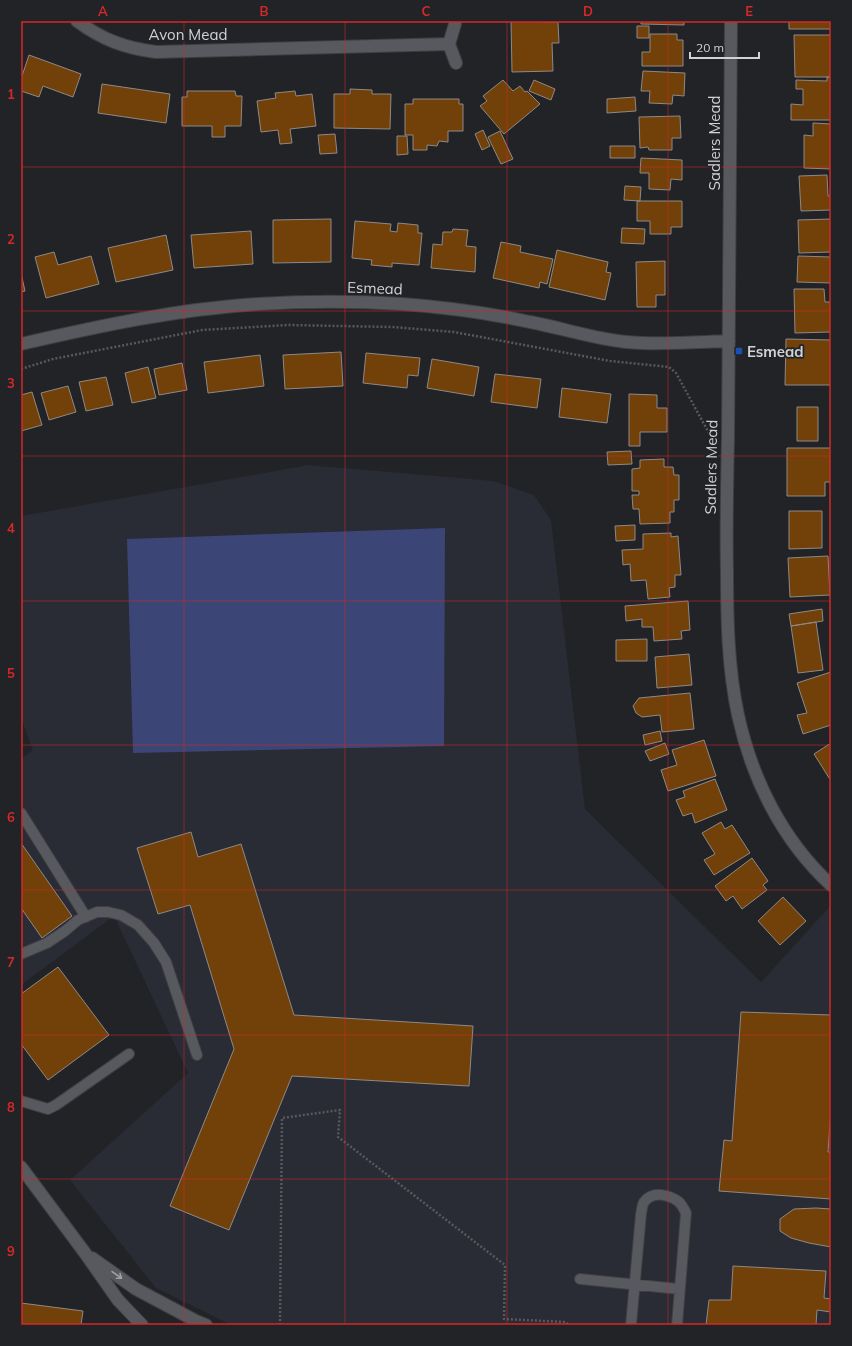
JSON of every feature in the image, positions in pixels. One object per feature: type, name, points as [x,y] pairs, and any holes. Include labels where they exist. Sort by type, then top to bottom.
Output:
[{"type":"street","name":"Avon Mead","points":[[77,21],[110,41],[140,50],[156,52],[449,44]]},
{"type":"street","name":"Sadlers Mead","points":[[731,21],[727,598],[731,668],[738,715],[760,783],[782,827],[794,845],[807,861],[831,885]]},
{"type":"street","points":[[456,24],[449,44],[456,63]]},
{"type":"street","name":"Esmead","points":[[21,344],[87,329],[193,311],[257,304],[328,302],[402,304],[460,310],[524,321],[589,336],[642,343],[728,341]]},
{"type":"street","points":[[21,1167],[118,1300],[142,1325]]},
{"type":"street","points":[[85,1253],[136,1289],[206,1325]]},
{"type":"lane","points":[[21,813],[86,917]]},
{"type":"lane","points":[[21,954],[48,943],[78,920],[97,912],[108,912],[121,915],[138,925],[154,943],[166,962],[197,1055]]},
{"type":"lane","points":[[21,1102],[48,1109],[129,1054]]},
{"type":"lane","points":[[631,1325],[641,1214],[644,1202],[651,1196],[660,1195],[670,1196],[680,1204],[686,1213],[677,1325]]},
{"type":"lane","points":[[580,1280],[679,1289]]},
{"type":"path","points":[[21,369],[53,359],[202,330],[288,325],[393,327],[454,332],[610,362],[669,367],[676,373],[712,439]]},
{"type":"path","points":[[280,1325],[282,1118],[340,1110],[338,1137],[505,1265],[504,1319],[565,1322],[569,1325]]},
{"type":"shaded area","points":[[309,465],[493,481],[534,495],[551,520],[585,809],[761,982],[831,905],[831,1325],[229,1324],[156,1288],[70,1180],[188,1073],[114,916],[21,985],[21,759],[33,750],[21,718],[21,516]]},
{"type":"shaded area","points":[[445,528],[444,746],[133,753],[127,539]]},
{"type":"building","points":[[511,21],[558,22],[559,43],[552,43],[553,71],[512,72]]},
{"type":"building","points":[[641,21],[684,21],[684,25],[641,24]]},
{"type":"building","points":[[789,21],[831,21],[831,29],[789,29]]},
{"type":"building","points":[[637,26],[649,26],[649,38],[637,38]]},
{"type":"building","points":[[650,34],[677,34],[677,40],[683,40],[683,66],[642,66],[642,52],[650,52]]},
{"type":"building","points":[[794,35],[831,35],[831,77],[795,77]]},
{"type":"building","points":[[29,55],[81,74],[73,97],[43,86],[39,97],[21,91],[21,79]]},
{"type":"building","points":[[643,71],[685,73],[684,96],[673,95],[672,104],[649,103],[650,91],[641,91]]},
{"type":"building","points":[[827,77],[831,77],[831,120],[791,120],[791,104],[803,105],[803,89],[796,89],[796,80],[827,81]]},
{"type":"building","points":[[503,80],[513,91],[520,86],[540,104],[504,134],[480,106],[487,101],[483,96]]},
{"type":"building","points":[[534,80],[555,89],[551,100],[529,91]]},
{"type":"building","points":[[102,84],[170,94],[166,123],[98,113]]},
{"type":"building","points":[[350,89],[372,90],[372,94],[391,94],[390,129],[334,128],[334,94],[350,94]]},
{"type":"building","points":[[187,91],[235,91],[236,96],[242,96],[241,126],[225,126],[225,137],[212,137],[212,126],[182,126],[182,97],[187,97]]},
{"type":"building","points":[[295,91],[296,96],[312,94],[316,126],[290,129],[292,143],[280,144],[278,130],[261,132],[257,101],[276,98],[275,93]]},
{"type":"building","points":[[635,97],[636,111],[607,113],[607,99]]},
{"type":"building","points":[[413,99],[459,99],[459,104],[463,104],[463,131],[448,131],[448,142],[439,141],[437,146],[427,145],[427,150],[413,150],[413,135],[405,135],[405,104],[413,104]]},
{"type":"building","points":[[680,116],[681,138],[672,138],[672,150],[649,150],[648,147],[640,148],[639,117]]},
{"type":"building","points":[[813,123],[831,124],[831,169],[804,168],[804,135],[813,136]]},
{"type":"building","points":[[483,130],[490,146],[482,150],[475,134]]},
{"type":"building","points":[[500,131],[513,159],[501,164],[488,137]]},
{"type":"building","points":[[335,134],[337,153],[320,154],[318,135]]},
{"type":"building","points":[[397,136],[407,136],[408,154],[397,155]]},
{"type":"building","points":[[610,146],[635,146],[635,158],[610,158]]},
{"type":"building","points":[[641,158],[682,160],[682,180],[671,179],[670,190],[649,189],[649,173],[640,173]]},
{"type":"building","points":[[827,175],[828,196],[831,196],[831,210],[801,211],[799,176]]},
{"type":"building","points":[[625,186],[641,187],[640,201],[624,200]]},
{"type":"building","points":[[637,201],[682,201],[682,227],[671,227],[671,234],[650,234],[650,221],[637,221]]},
{"type":"building","points":[[331,219],[331,262],[273,263],[273,220]]},
{"type":"building","points":[[831,219],[831,252],[799,253],[798,220]]},
{"type":"building","points":[[355,221],[391,224],[390,231],[397,232],[398,223],[418,225],[418,233],[422,233],[419,265],[392,263],[392,267],[371,265],[372,260],[352,258]]},
{"type":"building","points":[[622,228],[645,229],[644,244],[621,243]]},
{"type":"building","points":[[453,229],[468,230],[466,246],[476,247],[475,272],[431,268],[433,244],[442,245],[443,232],[452,232]]},
{"type":"building","points":[[251,231],[253,264],[194,268],[191,235]]},
{"type":"building","points":[[166,235],[173,270],[116,282],[108,248]]},
{"type":"building","points":[[501,242],[521,246],[520,252],[553,259],[547,284],[540,282],[539,288],[493,278]]},
{"type":"building","points":[[557,250],[608,262],[606,272],[611,273],[605,300],[549,287]]},
{"type":"building","points":[[54,252],[58,265],[91,256],[99,284],[46,298],[35,257]]},
{"type":"building","points":[[798,256],[831,257],[831,283],[797,282]]},
{"type":"building","points":[[665,261],[665,295],[656,295],[656,307],[637,307],[636,262]]},
{"type":"building","points":[[21,273],[25,291],[21,292]]},
{"type":"building","points":[[794,289],[824,289],[825,302],[831,302],[831,332],[795,333]]},
{"type":"building","points":[[786,339],[831,340],[831,385],[785,385]]},
{"type":"building","points":[[341,352],[343,386],[285,389],[283,355]]},
{"type":"building","points":[[366,353],[420,358],[418,376],[408,375],[407,388],[363,383]]},
{"type":"building","points":[[260,355],[264,386],[208,393],[204,362]]},
{"type":"building","points":[[432,359],[479,367],[474,396],[427,388]]},
{"type":"building","points":[[182,363],[187,390],[159,395],[154,369]]},
{"type":"building","points":[[148,367],[156,398],[132,403],[125,373]]},
{"type":"building","points":[[495,374],[541,379],[537,408],[491,402]]},
{"type":"building","points":[[106,377],[113,405],[86,411],[79,382]]},
{"type":"building","points":[[68,386],[76,412],[49,420],[41,393]]},
{"type":"building","points":[[562,388],[611,394],[607,423],[559,417]]},
{"type":"building","points":[[32,392],[42,425],[21,431],[21,395]]},
{"type":"building","points":[[629,394],[657,395],[657,408],[667,408],[667,432],[640,432],[640,446],[629,446]]},
{"type":"building","points":[[797,407],[818,407],[818,441],[797,441]]},
{"type":"building","points":[[787,448],[831,448],[831,482],[825,482],[825,496],[787,496]]},
{"type":"building","points":[[631,451],[632,464],[608,465],[607,452]]},
{"type":"building","points":[[664,459],[664,467],[673,467],[674,475],[679,475],[679,500],[674,500],[674,512],[670,512],[670,523],[640,524],[639,509],[633,509],[632,495],[639,495],[639,491],[632,491],[632,469],[640,468],[640,460]]},
{"type":"building","points":[[789,511],[822,511],[822,548],[789,549]]},
{"type":"building","points":[[635,525],[635,540],[616,541],[615,526]]},
{"type":"building","points":[[671,533],[671,537],[678,536],[681,575],[675,575],[675,587],[669,588],[670,597],[648,599],[646,580],[631,581],[630,564],[623,565],[622,550],[643,549],[643,534]]},
{"type":"building","points":[[828,556],[830,595],[790,597],[788,558]]},
{"type":"building","points":[[688,601],[690,630],[681,631],[682,639],[654,641],[653,627],[642,627],[642,619],[626,621],[625,606]]},
{"type":"building","points":[[822,609],[823,621],[791,626],[789,614]]},
{"type":"building","points":[[816,622],[823,670],[798,673],[791,626]]},
{"type":"building","points":[[647,639],[647,661],[616,661],[616,640]]},
{"type":"building","points":[[689,654],[692,685],[657,688],[655,657]]},
{"type":"building","points":[[831,672],[831,725],[803,734],[797,715],[807,713],[797,683]]},
{"type":"building","points":[[690,693],[694,729],[662,732],[660,715],[642,717],[636,713],[633,706],[639,698]]},
{"type":"building","points":[[660,731],[662,741],[645,745],[643,735]]},
{"type":"building","points":[[704,740],[716,776],[668,791],[661,770],[677,765],[672,750]]},
{"type":"building","points":[[665,743],[669,754],[650,761],[645,751]]},
{"type":"building","points":[[831,743],[831,781],[814,754]]},
{"type":"building","points":[[715,779],[727,810],[695,823],[692,813],[683,816],[676,800],[685,797],[683,791]]},
{"type":"building","points":[[721,822],[725,829],[732,825],[750,853],[714,875],[704,860],[715,854],[702,833]]},
{"type":"building","points":[[191,832],[198,857],[241,844],[294,1015],[473,1026],[469,1086],[292,1076],[229,1230],[170,1206],[234,1049],[190,905],[158,914],[137,848]]},
{"type":"building","points":[[21,843],[72,916],[42,938],[21,908]]},
{"type":"building","points":[[752,858],[768,881],[763,885],[767,890],[742,909],[733,896],[726,901],[715,886]]},
{"type":"building","points":[[783,897],[806,921],[780,945],[758,921]]},
{"type":"building","points":[[58,967],[109,1035],[48,1080],[21,1044],[21,994]]},
{"type":"building","points":[[741,1012],[831,1015],[831,1110],[828,1152],[831,1152],[831,1199],[719,1191],[724,1140],[732,1141]]},
{"type":"building","points":[[794,1209],[831,1209],[831,1247],[791,1238],[780,1231],[780,1219]]},
{"type":"building","points":[[733,1266],[826,1271],[824,1298],[831,1299],[831,1312],[817,1310],[816,1325],[706,1325],[709,1300],[731,1300]]},
{"type":"building","points":[[21,1303],[83,1311],[81,1325],[21,1325]]},
{"type":"place","name":"Esmead","points":[[739,351]]}]
